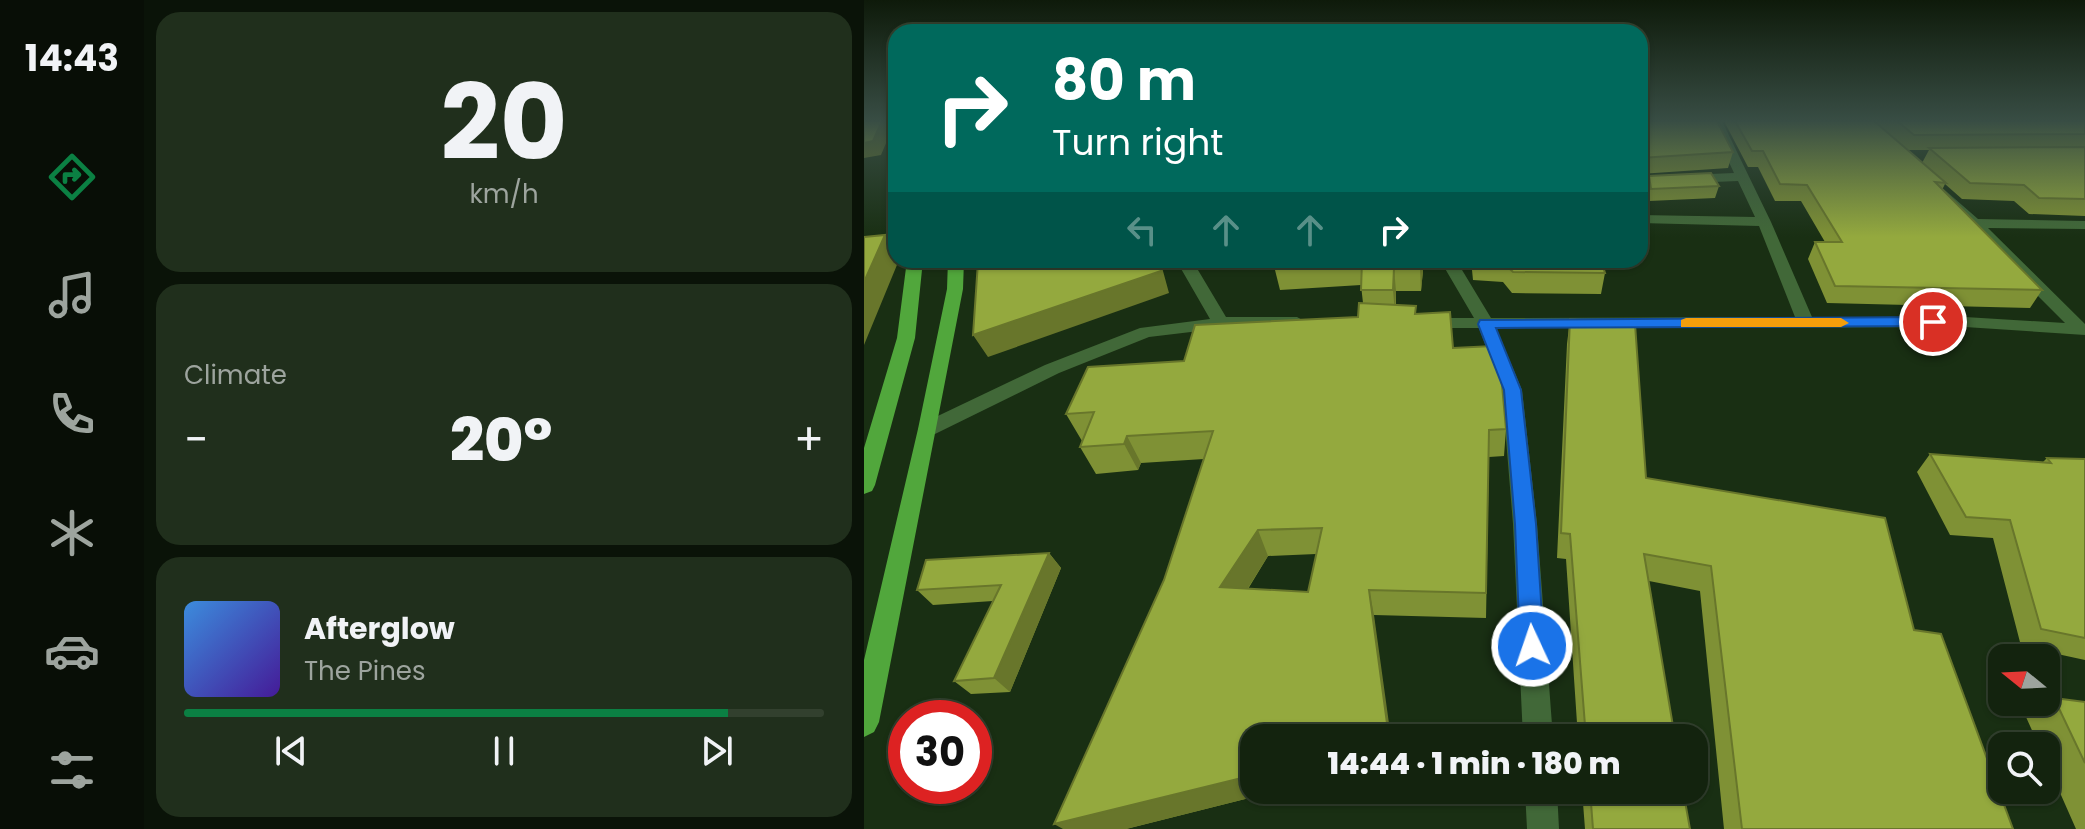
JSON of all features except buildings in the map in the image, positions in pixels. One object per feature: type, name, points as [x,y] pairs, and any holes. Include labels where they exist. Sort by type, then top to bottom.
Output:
[{"type":"main road","points":[[864,485],[906,338],[914,268]]},
{"type":"main road","points":[[864,722],[928,429],[955,289],[956,268]]},
{"type":"street","points":[[1734,160],[1806,323]]},
{"type":"street","points":[[1924,175],[2083,330]]},
{"type":"street","points":[[1648,181],[1742,177]]},
{"type":"street","points":[[1648,219],[1764,222]]},
{"type":"street","points":[[1976,223],[2085,225]]},
{"type":"street","points":[[1191,268],[1221,323]]},
{"type":"street","points":[[1453,268],[1486,324],[1512,390],[1525,524],[1537,724]]},
{"type":"street","points":[[928,429],[1052,369],[1146,332],[1221,323],[1318,322]]},
{"type":"street","points":[[1409,323],[1965,322],[2083,330]]},
{"type":"street","points":[[1542,804],[1543,829]]},
{"type":"slow traffic","points":[[1686,323],[1841,323]]},
{"type":"route","points":[[1532,646],[1525,524],[1512,390],[1486,324],[1933,322]]}]
